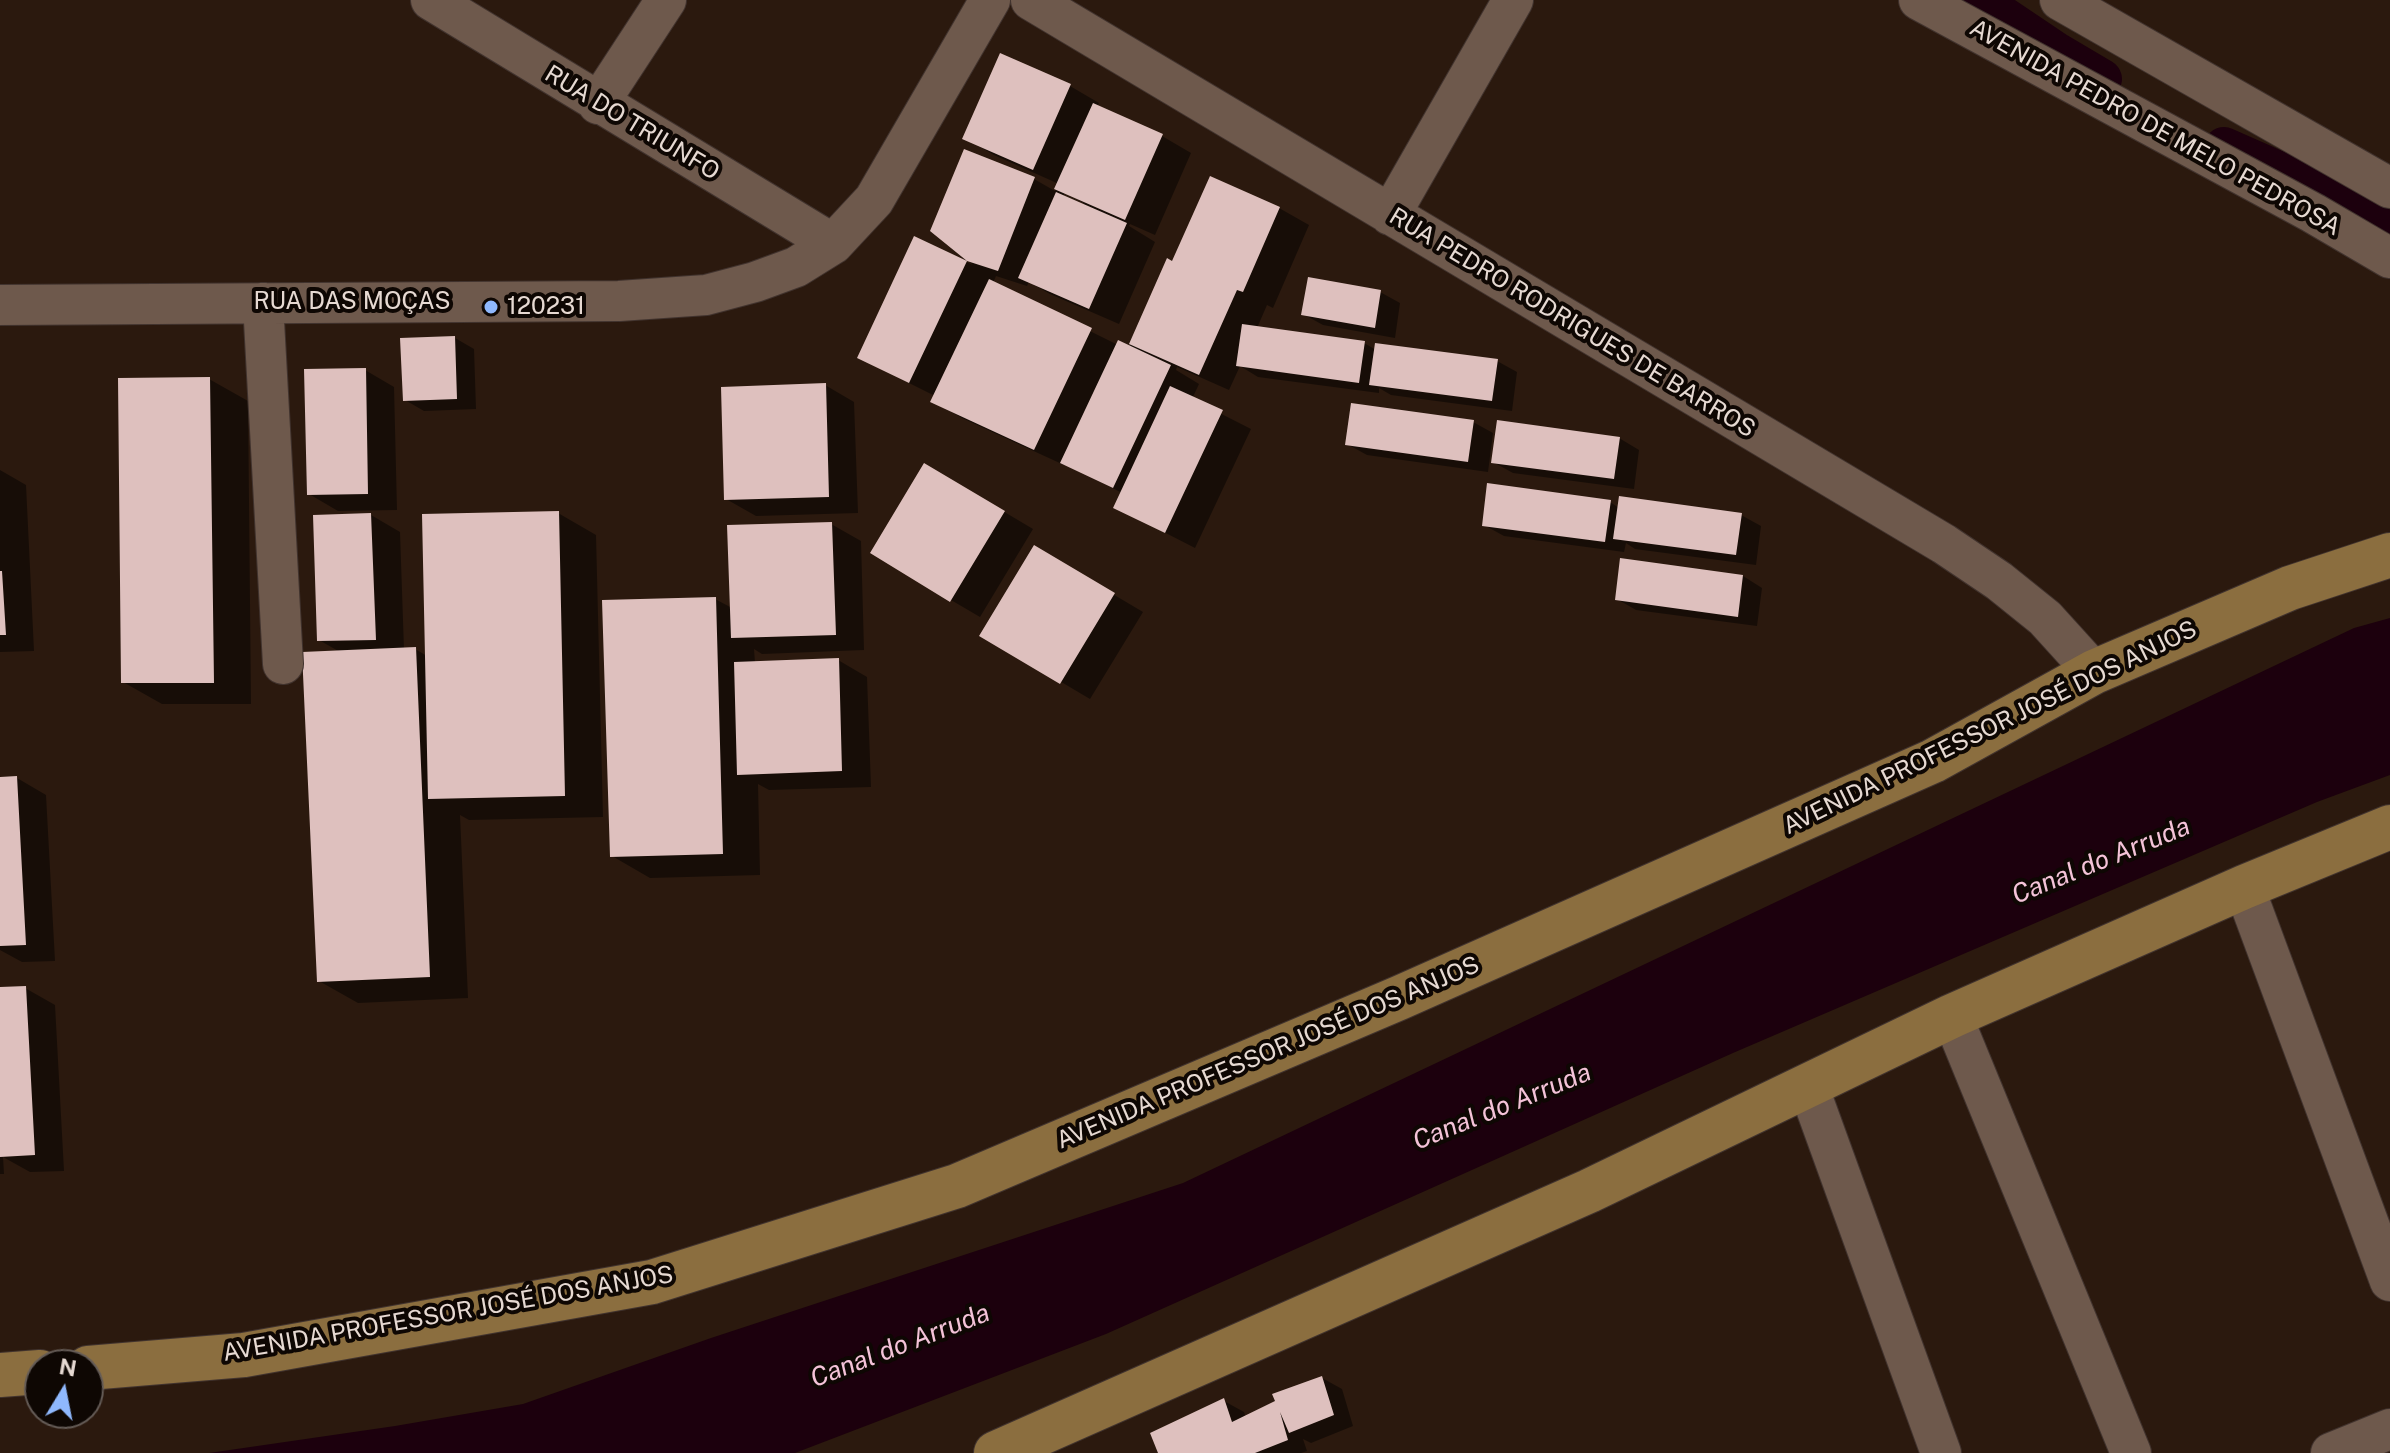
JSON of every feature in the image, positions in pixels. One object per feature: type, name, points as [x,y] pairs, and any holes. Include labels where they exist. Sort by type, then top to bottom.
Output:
[{"type":"main road","name":"AVENIDA PROFESSOR JOSÉ DOS ANJOS","points":[[104,1367],[244,1355],[652,1282],[957,1186],[1385,1004],[1933,761],[2094,672],[2290,588],[2390,555]]},
{"type":"main road","points":[[996,1453],[1589,1191],[1952,1016],[2244,887],[2390,827]]},
{"type":"main road","points":[[0,1375],[24,1373]]},
{"type":"street","name":"RUA DO TRIUNFO","points":[[431,0],[833,244]]},
{"type":"street","points":[[598,104],[666,0]]},
{"type":"street","name":"RUA DAS MOÇAS","points":[[0,305],[619,301],[706,295],[755,282],[796,267],[833,244],[874,200],[990,0]]},
{"type":"street","name":"RUA PEDRO RODRIGUES DE BARROS","points":[[1031,0],[1988,573],[2045,618],[2094,672]]},
{"type":"street","points":[[1390,215],[1513,0]]},
{"type":"street","name":"AVENIDA PEDRO DE MELO PEDROSA","points":[[1919,0],[2313,213],[2390,258]]},
{"type":"street","points":[[2060,0],[2390,188]]},
{"type":"street","points":[[263,303],[283,664]]},
{"type":"street","points":[[2244,887],[2390,1281]]},
{"type":"street","points":[[1952,1016],[2131,1453]]},
{"type":"street","points":[[1808,1086],[1941,1453]]},
{"type":"street","points":[[2331,1453],[2390,1429]]},
{"type":"water","name":"Canal do Arruda","points":[[2390,618],[2390,775],[2317,802],[1733,1053],[1106,1334],[795,1453],[209,1453],[523,1404],[711,1338],[1183,1183],[2354,628]]},
{"type":"building","points":[[1000,53],[1071,84],[1033,170],[962,139]]},
{"type":"building","points":[[1093,103],[1163,134],[1125,220],[1054,189]]},
{"type":"building","points":[[964,149],[1035,177],[998,271],[967,261],[930,231]]},
{"type":"building","points":[[1210,176],[1280,207],[1243,292],[1237,290],[1199,375],[1129,344],[1167,258],[1172,261]]},
{"type":"building","points":[[1056,192],[1127,223],[1089,309],[1018,278]]},
{"type":"building","points":[[914,236],[967,261],[909,383],[857,358]]},
{"type":"building","points":[[1308,277],[1381,290],[1375,328],[1301,315]]},
{"type":"building","points":[[989,279],[1092,328],[1034,450],[930,402]]},
{"type":"building","points":[[1242,324],[1365,341],[1359,383],[1236,366]]},
{"type":"building","points":[[455,336],[457,399],[403,401],[400,338]]},
{"type":"building","points":[[1118,340],[1171,365],[1113,488],[1060,463]]},
{"type":"building","points":[[1375,343],[1498,359],[1492,401],[1369,385]]},
{"type":"building","points":[[366,368],[368,494],[307,495],[304,369]]},
{"type":"building","points":[[210,377],[214,683],[121,683],[118,378]]},
{"type":"building","points":[[826,383],[829,497],[724,500],[721,387]]},
{"type":"building","points":[[1170,386],[1223,410],[1165,533],[1113,508]]},
{"type":"building","points":[[1351,403],[1474,420],[1468,462],[1345,445]]},
{"type":"building","points":[[1497,420],[1620,437],[1614,479],[1491,463]]},
{"type":"building","points":[[924,463],[1005,511],[950,602],[870,553]]},
{"type":"building","points":[[1487,483],[1611,500],[1605,542],[1482,526]]},
{"type":"building","points":[[1619,496],[1742,513],[1736,555],[1613,539]]},
{"type":"building","points":[[559,511],[565,796],[428,799],[422,514]]},
{"type":"building","points":[[371,513],[376,640],[317,641],[313,515]]},
{"type":"building","points":[[832,522],[836,635],[731,638],[727,525]]},
{"type":"building","points":[[1034,545],[1115,593],[1060,684],[979,636]]},
{"type":"building","points":[[1620,558],[1743,575],[1738,617],[1615,600]]},
{"type":"building","points":[[2,571],[6,635],[0,635]]},
{"type":"building","points":[[716,597],[723,854],[610,857],[602,600]]},
{"type":"building","points":[[416,647],[430,977],[317,982],[302,652]]},
{"type":"building","points":[[839,658],[842,771],[737,775],[734,662]]},
{"type":"building","points":[[17,776],[26,945],[0,946],[0,777]]},
{"type":"building","points":[[26,986],[35,1155],[0,1157],[0,987]]},
{"type":"building","points":[[1322,1376],[1334,1415],[1289,1433],[1280,1412],[1288,1440],[1255,1453],[1158,1453],[1150,1433],[1224,1398],[1232,1422],[1275,1401],[1272,1394]]},
{"type":"waterway","points":[[1979,0],[2102,79]]},
{"type":"waterway","points":[[2224,147],[2335,196],[2390,234]]},
{"type":"place","name":"120231","points":[[491,307]]}]
